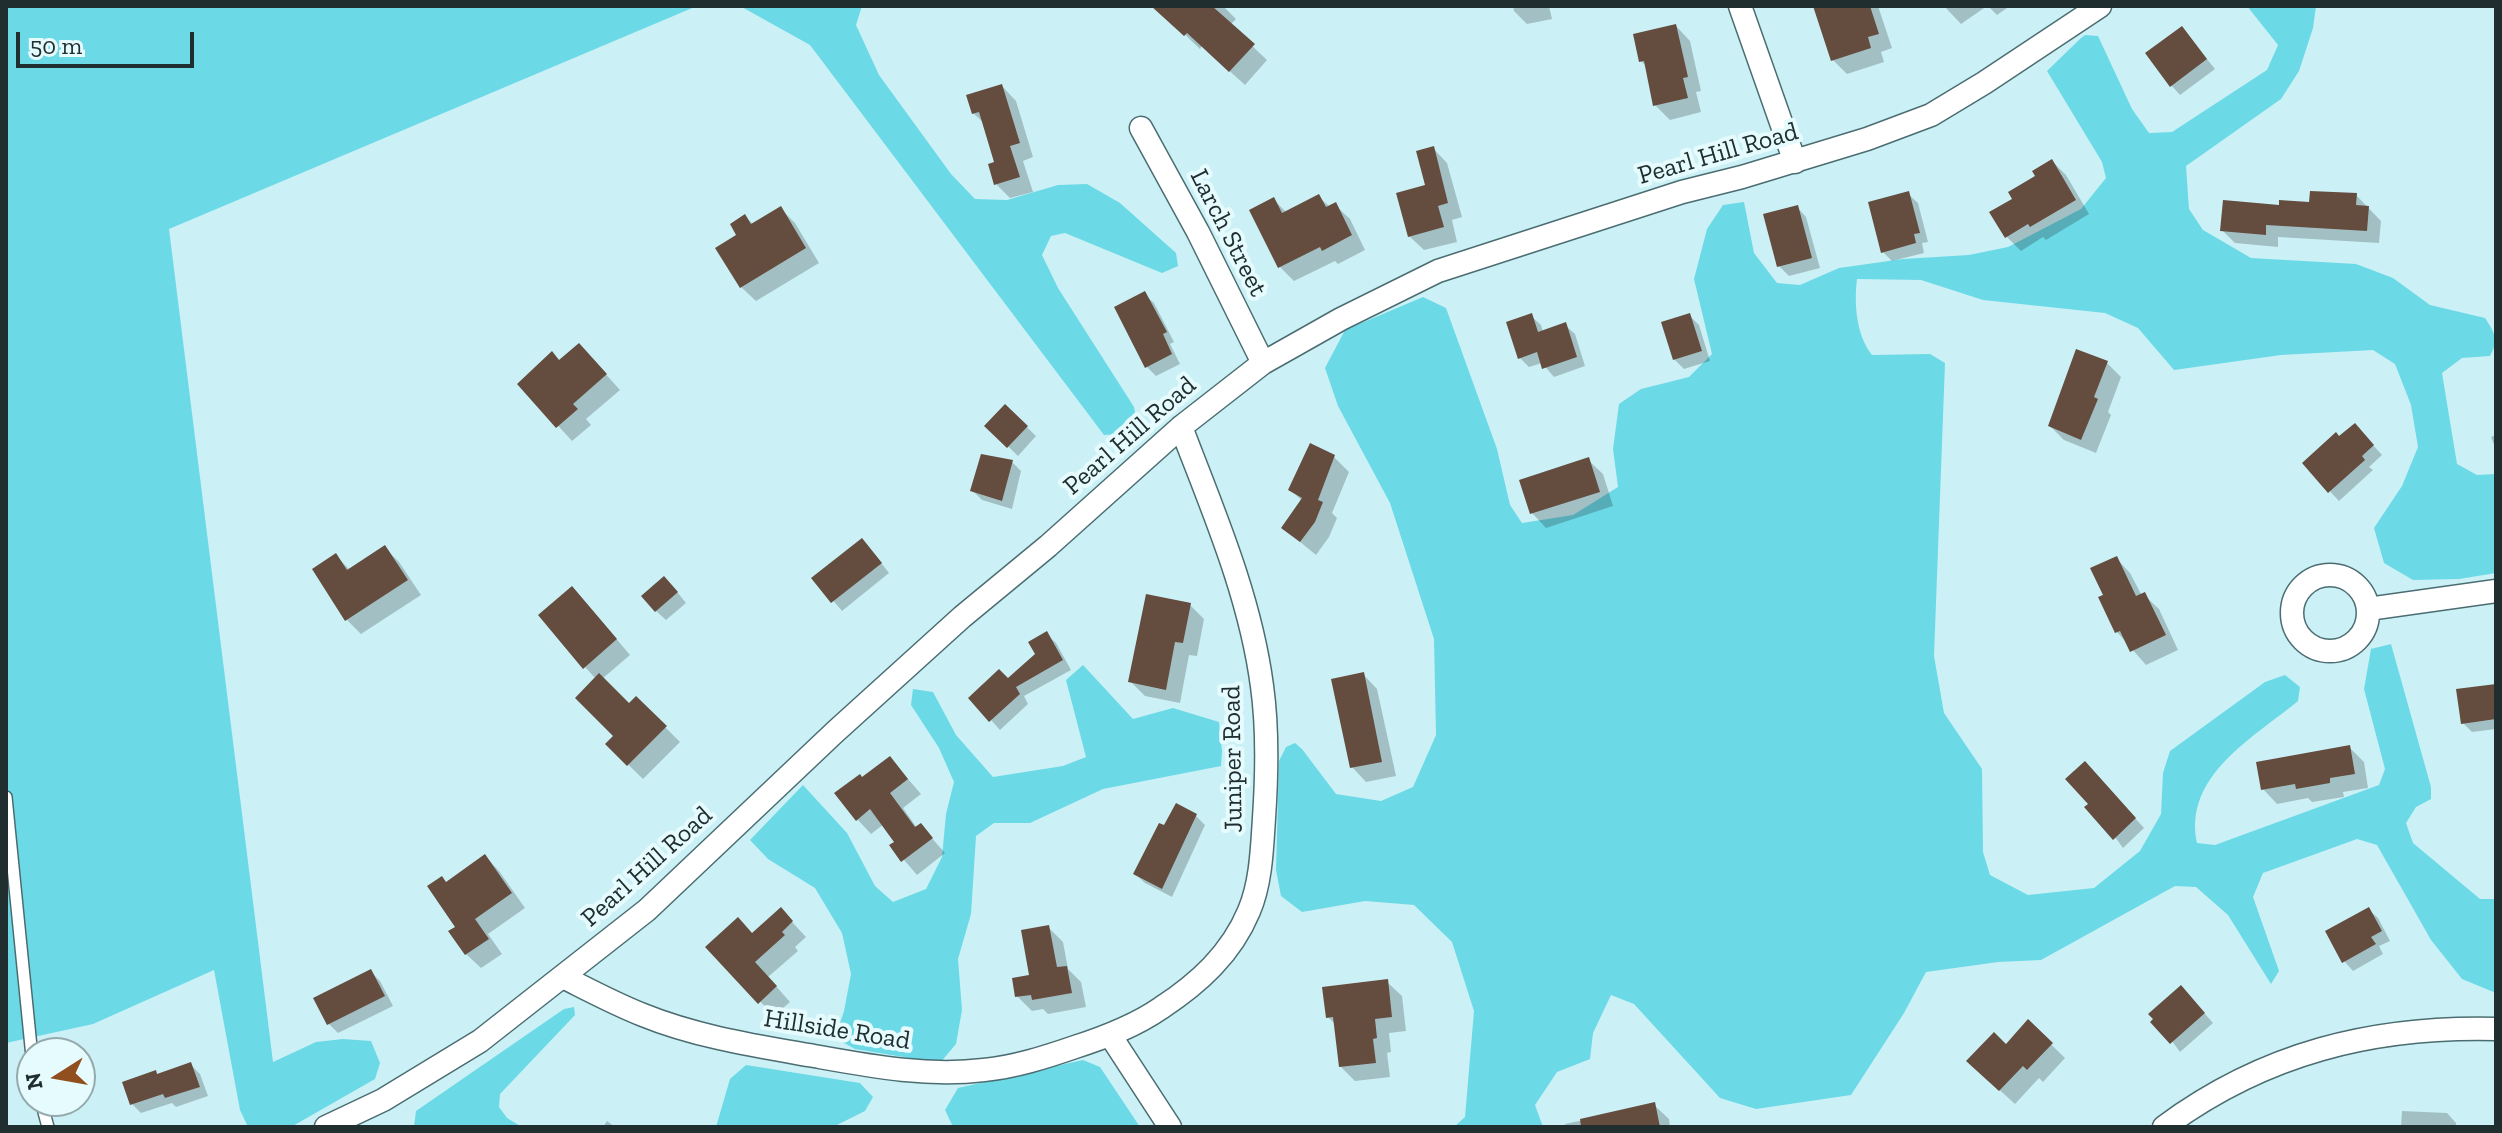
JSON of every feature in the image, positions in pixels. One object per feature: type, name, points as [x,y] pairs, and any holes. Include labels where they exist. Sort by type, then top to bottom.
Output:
[{"type":"street","points":[[1740,6],[1795,162]]},
{"type":"street","name":"Pearl Hill Road","points":[[326,1127],[383,1100],[480,1041],[647,910],[857,712],[1181,427],[1263,363],[1341,319],[1438,271],[1682,192],[1795,162],[1931,115],[2100,6]]},
{"type":"street","name":"Larch Street","points":[[1141,128],[1198,232],[1263,363]]},
{"type":"street","name":"Juniper Road","points":[[1110,1035],[1134,1025],[1166,1005],[1206,973],[1233,943],[1250,909],[1262,850],[1266,726],[1254,642],[1231,557],[1181,427]]},
{"type":"street","points":[[2368,609],[2496,591]]},
{"type":"street","name":"Hillside Road","points":[[563,977],[642,1015],[673,1026],[755,1046],[887,1069],[984,1070],[1045,1057],[1110,1035]]},
{"type":"street","points":[[2164,1127],[2236,1083],[2336,1044],[2416,1030],[2496,1029]]},
{"type":"street","points":[[1110,1035],[1170,1127]]},
{"type":"lane","points":[[6,797],[30,1037]]},
{"type":"shaded area","points":[[6,6],[697,6],[169,229],[273,1062],[316,1042],[343,1039],[371,1041],[380,1063],[375,1079],[291,1127],[248,1127],[240,1110],[214,970],[93,1024],[33,1037],[16,1037],[16,1041],[6,1043]]},
{"type":"shaded area","points":[[740,6],[862,6],[856,25],[879,75],[951,174],[975,199],[1007,200],[1058,185],[1087,184],[1120,203],[1176,253],[1178,266],[1162,273],[1065,233],[1051,236],[1042,255],[1058,288],[1134,407],[1137,422],[1132,433],[1104,435],[810,45]]},
{"type":"shaded area","points":[[2247,6],[2316,6],[2313,28],[2299,71],[2281,99],[2186,166],[2189,209],[2203,230],[2251,258],[2356,264],[2393,278],[2430,305],[2485,318],[2495,337],[2490,356],[2462,358],[2442,373],[2457,464],[2477,475],[2496,474],[2496,573],[2459,579],[2413,580],[2384,563],[2374,528],[2402,486],[2418,447],[2411,405],[2395,364],[2373,350],[2281,355],[2174,370],[2138,328],[2105,313],[1983,300],[1921,280],[1857,279],[1857,318],[1862,338],[1872,355],[1930,354],[1945,363],[1934,656],[1944,713],[1982,769],[1983,852],[1990,875],[2028,895],[2094,888],[2140,851],[2161,814],[2163,773],[2170,751],[2265,682],[2285,675],[2300,687],[2298,701],[2243,745],[2211,778],[2195,819],[2197,843],[2215,845],[2379,785],[2385,769],[2364,689],[2371,649],[2391,644],[2431,787],[2431,799],[2416,807],[2406,823],[2413,843],[2480,899],[2496,899],[2496,993],[2462,979],[2431,940],[2377,845],[2357,839],[2263,873],[2253,897],[2279,971],[2271,984],[2228,915],[2196,887],[2175,886],[2041,960],[1998,962],[1926,972],[1904,1013],[1851,1095],[1756,1109],[1720,1098],[1634,1004],[1611,995],[1593,1033],[1590,1059],[1557,1072],[1535,1105],[1543,1127],[1454,1127],[1465,1117],[1474,1011],[1452,942],[1414,905],[1365,901],[1302,912],[1281,896],[1276,870],[1279,761],[1286,747],[1295,743],[1302,749],[1336,794],[1381,801],[1413,787],[1436,735],[1434,639],[1390,503],[1338,406],[1325,368],[1345,330],[1423,297],[1446,308],[1497,449],[1510,505],[1522,523],[1573,515],[1618,487],[1613,449],[1619,404],[1641,389],[1689,377],[1712,354],[1694,279],[1707,229],[1723,205],[1744,202],[1754,253],[1777,283],[1800,285],[1839,268],[1903,259],[1969,255],[2008,247],[2081,209],[2106,178],[2102,162],[2047,71],[2085,35],[2098,36],[2132,109],[2149,133],[2172,132],[2267,70],[2278,45]]},
{"type":"shaded area","points":[[1083,665],[1133,719],[1173,708],[1219,722],[1221,766],[1103,789],[1030,823],[994,823],[976,836],[971,914],[958,959],[962,1010],[956,1044],[940,1063],[855,1049],[835,1038],[851,974],[842,933],[815,888],[768,859],[750,840],[803,785],[847,833],[875,886],[893,902],[926,889],[942,857],[946,814],[954,782],[939,748],[911,705],[913,689],[933,692],[956,735],[993,777],[1063,766],[1086,757],[1066,680]]},
{"type":"shaded area","points":[[574,1007],[575,1015],[500,1094],[499,1107],[507,1118],[522,1127],[414,1127],[416,1111],[564,1009]]},
{"type":"shaded area","points":[[1083,1060],[1100,1067],[1140,1127],[953,1127],[945,1110],[958,1088]]},
{"type":"shaded area","points":[[746,1065],[860,1083],[873,1097],[865,1111],[833,1127],[716,1127],[730,1079]]},
{"type":"building","points":[[1151,6],[1212,6],[1255,44],[1229,72],[1187,33],[1184,36]]},
{"type":"building","points":[[1813,6],[1870,6],[1879,34],[1868,37],[1871,48],[1831,61]]},
{"type":"building","points":[[1676,24],[1688,77],[1683,78],[1688,98],[1653,106],[1644,61],[1639,62],[1633,34]]},
{"type":"building","points":[[2182,26],[2207,59],[2170,87],[2145,53]]},
{"type":"building","points":[[1002,84],[1020,143],[1010,146],[1020,177],[994,185],[988,164],[994,162],[979,112],[972,114],[966,95]]},
{"type":"building","points":[[1434,146],[1448,203],[1438,206],[1444,227],[1408,237],[1396,193],[1425,185],[1416,151]]},
{"type":"building","points":[[2052,159],[2076,200],[2005,238],[1989,212],[2012,199],[2008,192],[2035,176],[2032,171]]},
{"type":"building","points":[[1909,191],[1920,233],[1914,234],[1916,243],[1881,253],[1868,202]]},
{"type":"building","points":[[2310,191],[2357,193],[2356,205],[2369,206],[2367,231],[2266,225],[2266,235],[2220,231],[2223,200],[2279,205],[2279,200],[2309,202]]},
{"type":"building","points":[[1319,194],[1326,207],[1336,202],[1352,235],[1278,268],[1249,210],[1274,197],[1282,213]]},
{"type":"building","points":[[1798,205],[1812,258],[1777,267],[1763,214]]},
{"type":"building","points":[[781,206],[806,248],[740,288],[715,248],[736,235],[730,224],[745,214],[751,224]]},
{"type":"building","points":[[1145,291],[1167,332],[1163,334],[1172,354],[1145,368],[1114,307]]},
{"type":"building","points":[[1532,313],[1538,332],[1566,322],[1577,357],[1542,369],[1537,352],[1518,359],[1506,322]]},
{"type":"building","points":[[1690,313],[1702,351],[1673,360],[1661,322]]},
{"type":"building","points":[[579,343],[607,374],[573,404],[578,409],[556,428],[517,384],[552,351],[559,360]]},
{"type":"building","points":[[2076,349],[2108,361],[2094,397],[2098,399],[2081,440],[2048,426]]},
{"type":"building","points":[[1005,404],[1028,426],[1007,448],[984,426]]},
{"type":"building","points":[[2355,423],[2374,445],[2362,456],[2365,460],[2328,493],[2302,463],[2336,432],[2339,436]]},
{"type":"building","points":[[1310,443],[1335,455],[1318,500],[1323,502],[1315,522],[1300,542],[1281,528],[1302,498],[1288,490]]},
{"type":"building","points":[[981,454],[1013,460],[1002,501],[970,491]]},
{"type":"building","points":[[1589,457],[1600,492],[1530,514],[1519,480]]},
{"type":"building","points":[[862,538],[882,563],[831,603],[811,578]]},
{"type":"building","points":[[385,545],[408,580],[345,621],[312,569],[336,553],[347,570]]},
{"type":"building","points":[[2117,556],[2136,596],[2145,592],[2166,635],[2130,652],[2120,631],[2115,633],[2098,597],[2103,595],[2090,568]]},
{"type":"building","points":[[664,576],[678,592],[655,612],[641,596]]},
{"type":"building","points":[[572,586],[617,639],[583,669],[538,615]]},
{"type":"building","points":[[1146,594],[1191,603],[1183,643],[1175,642],[1166,690],[1128,682]]},
{"type":"building","points":[[1047,631],[1063,660],[1016,687],[1020,694],[989,722],[968,698],[999,669],[1008,678],[1035,654],[1028,642]]},
{"type":"building","points":[[1364,672],[1382,762],[1350,768],[1331,679]]},
{"type":"building","points":[[599,673],[629,703],[636,696],[667,726],[627,766],[605,744],[613,736],[575,698]]},
{"type":"building","points":[[2496,684],[2496,719],[2461,724],[2456,689]]},
{"type":"building","points":[[2350,745],[2355,774],[2330,778],[2330,783],[2296,789],[2295,784],[2261,790],[2256,762]]},
{"type":"building","points":[[890,756],[908,779],[890,793],[915,827],[921,823],[933,838],[901,862],[889,845],[894,842],[870,809],[856,821],[834,793]]},
{"type":"building","points":[[2085,761],[2136,818],[2113,840],[2084,807],[2088,804],[2065,779]]},
{"type":"building","points":[[1176,803],[1197,814],[1162,889],[1133,874],[1159,823],[1164,825]]},
{"type":"building","points":[[485,854],[512,893],[475,919],[489,939],[465,955],[448,931],[455,927],[427,886],[442,876],[446,882]]},
{"type":"building","points":[[781,907],[793,921],[782,932],[785,935],[755,962],[777,986],[758,1004],[705,947],[738,917],[752,933]]},
{"type":"building","points":[[2369,907],[2382,931],[2371,937],[2376,944],[2342,963],[2325,931]]},
{"type":"building","points":[[1049,925],[1057,967],[1067,966],[1072,993],[1032,1000],[1031,995],[1015,997],[1012,978],[1029,975],[1021,930]]},
{"type":"building","points":[[371,969],[385,996],[327,1025],[313,998]]},
{"type":"building","points":[[1388,979],[1392,1017],[1375,1019],[1377,1038],[1373,1039],[1376,1063],[1339,1067],[1333,1017],[1326,1018],[1322,987]]},
{"type":"building","points":[[2181,985],[2205,1013],[2170,1044],[2150,1022],[2153,1019],[2148,1014]]},
{"type":"building","points":[[2028,1019],[2053,1043],[2027,1070],[2023,1066],[1999,1091],[1966,1061],[1994,1032],[2006,1044]]},
{"type":"building","points":[[191,1062],[200,1087],[165,1098],[163,1094],[130,1105],[122,1082]]},
{"type":"building","points":[[1655,1102],[1660,1127],[1581,1127],[1580,1119]]}]
